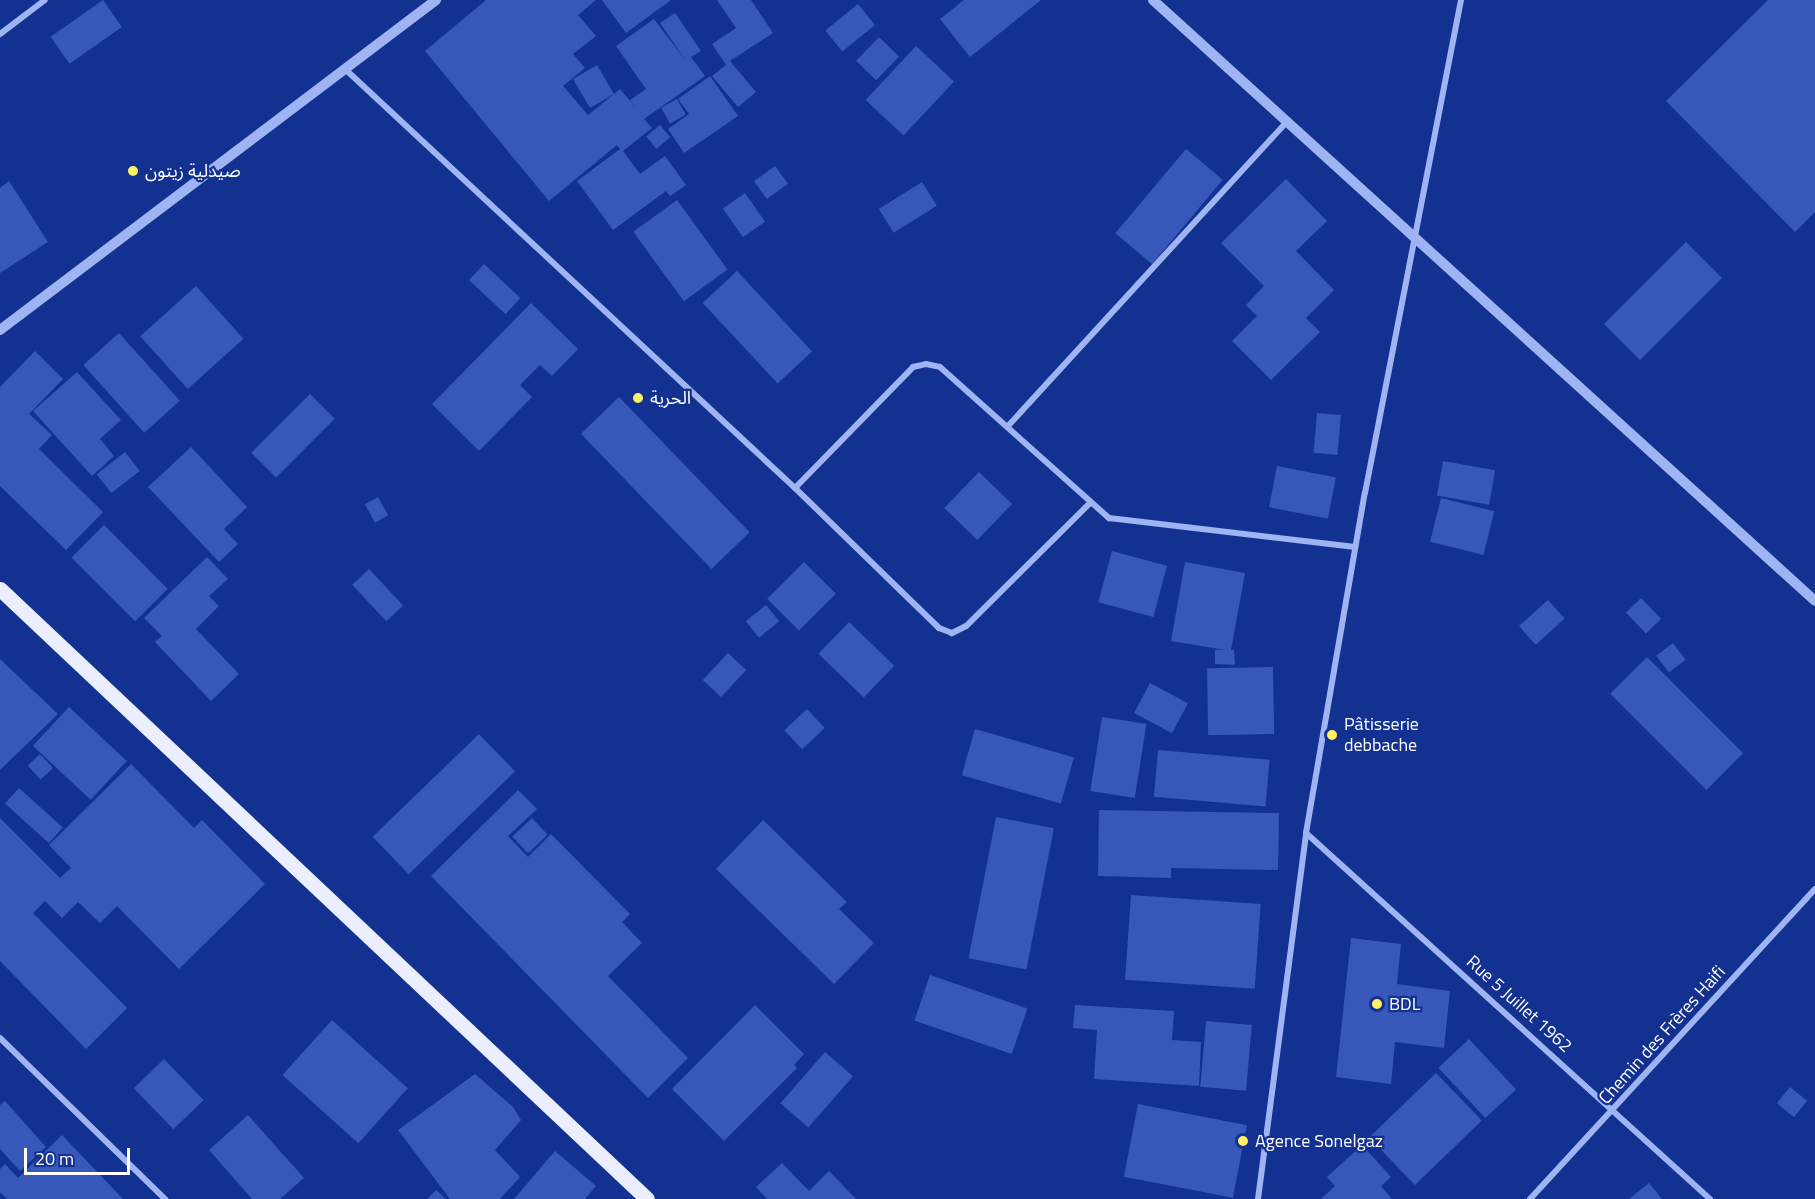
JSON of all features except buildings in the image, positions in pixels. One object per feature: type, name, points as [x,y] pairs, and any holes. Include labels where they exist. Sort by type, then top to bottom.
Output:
[{"type":"main road","points":[[0,590],[647,1199]]},
{"type":"street","points":[[0,34],[45,0]]},
{"type":"street","points":[[0,330],[436,0]]},
{"type":"street","points":[[1153,0],[1416,243],[1815,601]]},
{"type":"street","points":[[1258,1199],[1306,833],[1355,547],[1416,243],[1461,0]]},
{"type":"street","points":[[345,69],[795,488],[939,628],[952,633],[966,626],[1090,502]]},
{"type":"street","points":[[1008,426],[1286,123]]},
{"type":"street","points":[[795,488],[913,367],[926,364],[940,367],[1109,518],[1355,547]]},
{"type":"street","name":"Rue 5 Juillet 1962","points":[[1306,833],[1615,1109],[1710,1199]]},
{"type":"street","name":"Chemin des Frères Haifi","points":[[1530,1199],[1815,889]]},
{"type":"street","points":[[0,1038],[165,1199]]},
{"type":"place","name":"صيدلية زيتون","points":[[133,171]]},
{"type":"place","name":"الحرية","points":[[638,398]]},
{"type":"place","name":"Pâtisserie debbache","points":[[1332,735]]},
{"type":"place","name":"BDL","points":[[1377,1004]]},
{"type":"place","name":"Agence Sonelgaz","points":[[1243,1141]]}]
